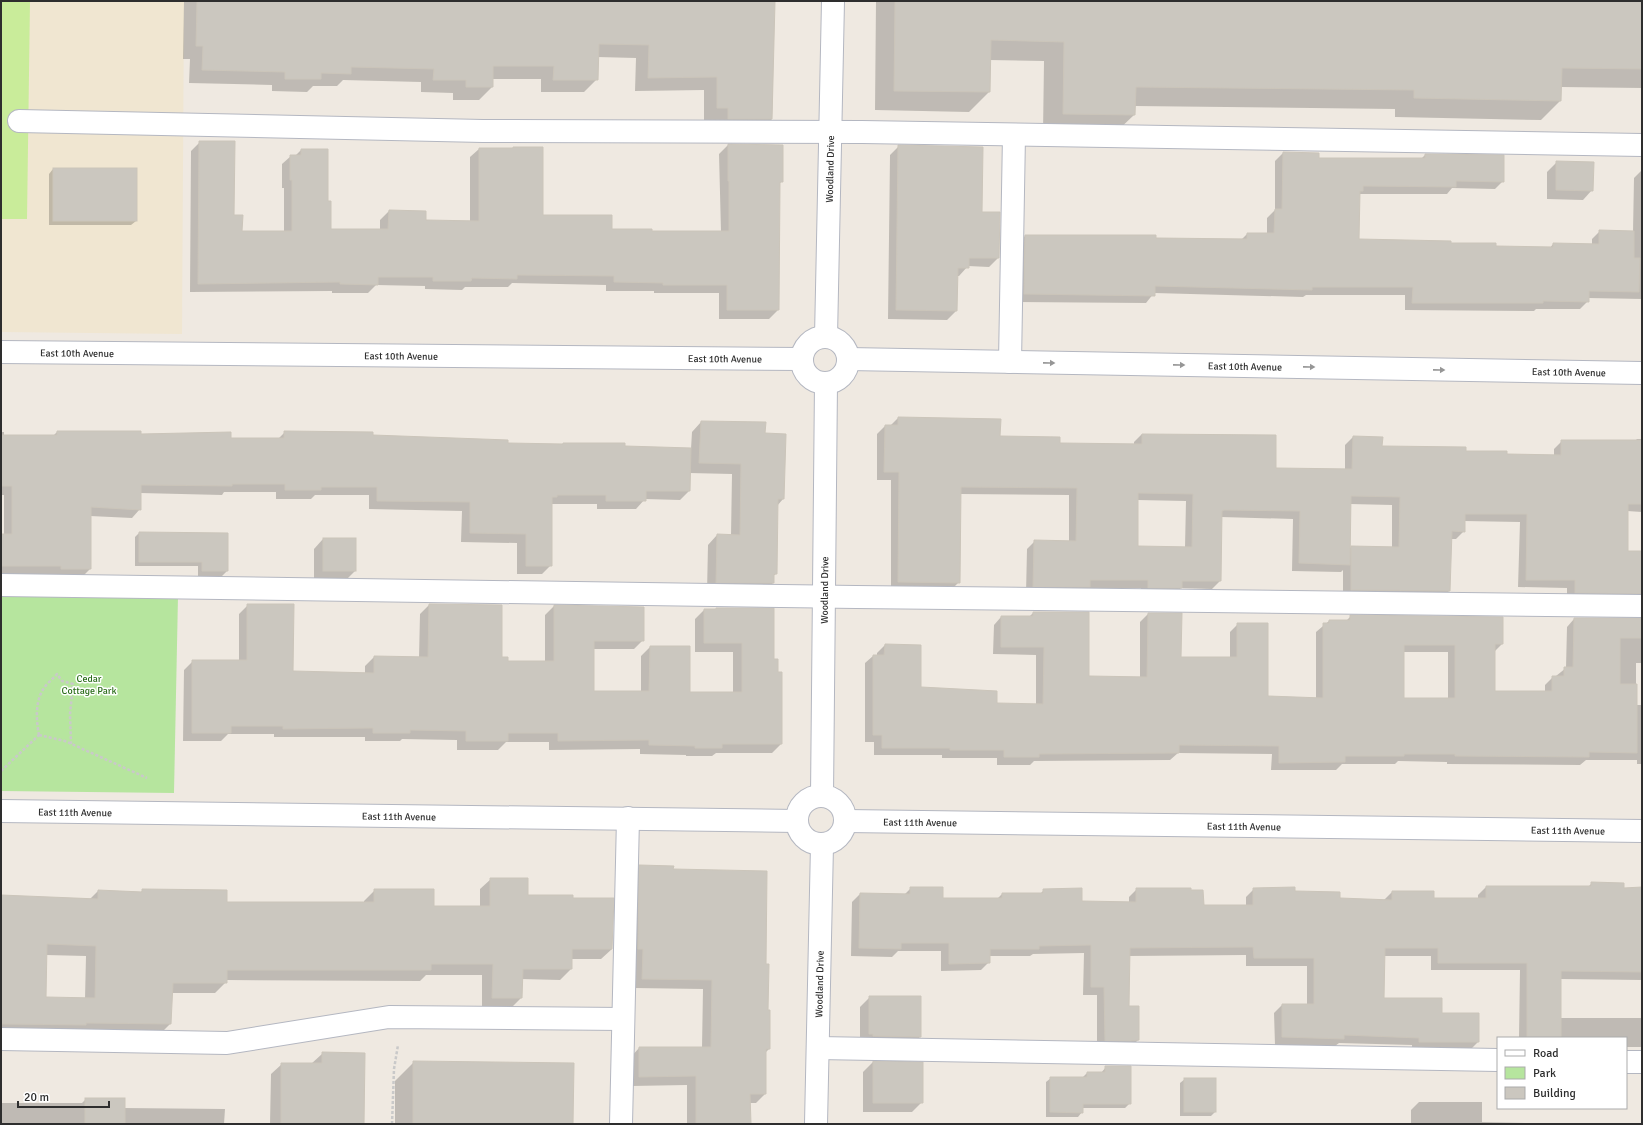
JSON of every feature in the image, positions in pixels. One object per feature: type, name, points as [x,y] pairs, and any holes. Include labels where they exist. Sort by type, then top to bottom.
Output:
[{"type":"street","name":"Woodland Drive","points":[[826,337],[833,1]]},
{"type":"street","points":[[19,121],[483,131],[830,132],[1642,145]]},
{"type":"street","points":[[1010,362],[1014,135]]},
{"type":"street","points":[[826,337],[835,339],[842,344],[846,351],[848,360],[847,368],[842,376],[835,381],[826,383],[816,382],[808,376],[803,368],[802,359],[804,350],[809,342],[818,338],[826,337]]},
{"type":"street","name":"East 10th Avenue","points":[[1,352],[802,359]]},
{"type":"street","name":"East 10th Avenue","points":[[848,360],[1642,373]]},
{"type":"street","name":"Woodland Drive","points":[[822,796],[826,383]]},
{"type":"street","points":[[1,585],[1642,606]]},
{"type":"street","points":[[822,796],[831,798],[839,804],[844,812],[846,821],[844,830],[838,838],[830,843],[822,845],[812,843],[804,838],[799,830],[797,821],[799,811],[804,803],[812,798],[822,796]]},
{"type":"street","name":"East 11th Avenue","points":[[1,812],[797,821]]},
{"type":"street","points":[[621,1124],[628,818]]},
{"type":"street","name":"East 11th Avenue","points":[[846,821],[1642,831]]},
{"type":"street","name":"Woodland Drive","points":[[816,1124],[822,845]]},
{"type":"street","points":[[1,1039],[227,1043],[389,1016],[623,1019]]},
{"type":"street","points":[[818,1048],[1497,1060]]},
{"type":"street","points":[[1627,1062],[1642,1062]]},
{"type":"path","points":[[39,735],[37,712],[39,698],[44,688],[57,674],[62,681],[73,684],[70,714],[71,744]]},
{"type":"path","points":[[39,735],[71,744],[147,778]]},
{"type":"path","points":[[1,771],[39,735]]},
{"type":"path","points":[[392,1124],[394,1069],[402,1016]]},
{"type":"shaded area","points":[[1,1],[184,1],[182,334],[1,332]]},
{"type":"green space","points":[[1,1],[30,1],[27,219],[1,219]]},
{"type":"green space","name":"Cedar Cottage Park","points":[[1,595],[178,596],[174,793],[1,791]]},
{"type":"building","points":[[197,1],[775,1],[772,119],[728,119],[728,108],[717,108],[717,77],[648,78],[649,45],[599,44],[598,80],[553,80],[554,66],[493,66],[493,87],[466,87],[466,80],[433,80],[434,69],[351,67],[351,74],[321,73],[321,79],[285,79],[285,72],[202,70],[203,46],[196,46]]},
{"type":"building","points":[[895,1],[1642,1],[1642,69],[1562,68],[1561,101],[1414,98],[1414,90],[1136,87],[1135,115],[1063,114],[1064,42],[991,40],[990,92],[894,91]]},
{"type":"building","points":[[199,141],[235,141],[234,215],[243,215],[242,231],[292,231],[292,180],[290,180],[290,155],[301,155],[301,149],[328,149],[328,201],[331,201],[331,229],[388,229],[389,210],[426,211],[426,220],[479,221],[479,148],[543,147],[543,215],[612,215],[612,229],[652,229],[652,231],[729,231],[728,144],[783,145],[783,182],[780,182],[779,310],[727,310],[727,285],[663,285],[663,283],[614,282],[614,276],[517,275],[517,279],[472,278],[471,281],[433,281],[433,277],[378,277],[378,285],[340,284],[340,282],[198,284]]},
{"type":"building","points":[[898,145],[983,147],[982,212],[1000,212],[999,258],[969,258],[969,268],[958,268],[957,311],[896,310]]},
{"type":"building","points":[[1283,152],[1319,153],[1319,158],[1425,158],[1425,154],[1504,155],[1504,182],[1456,181],[1456,187],[1363,186],[1363,191],[1360,191],[1359,239],[1451,241],[1451,243],[1496,243],[1496,246],[1553,247],[1553,243],[1599,244],[1599,230],[1634,231],[1634,258],[1640,258],[1639,292],[1589,291],[1589,302],[1543,301],[1543,303],[1412,303],[1413,287],[1312,287],[1312,290],[1155,286],[1155,296],[1024,294],[1025,235],[1156,235],[1156,238],[1247,239],[1247,233],[1274,233],[1275,209],[1282,209]]},
{"type":"building","points":[[1556,161],[1594,162],[1593,191],[1556,190]]},
{"type":"building","points":[[53,168],[137,168],[137,221],[53,221]]},
{"type":"building","points":[[898,417],[1001,419],[1000,436],[1060,437],[1060,443],[1142,444],[1142,434],[1276,435],[1276,468],[1352,469],[1353,436],[1383,437],[1382,446],[1466,447],[1466,451],[1507,451],[1507,454],[1561,455],[1561,440],[1642,440],[1642,504],[1628,504],[1628,551],[1642,551],[1642,594],[1575,593],[1575,580],[1526,580],[1527,514],[1465,514],[1465,532],[1452,531],[1450,591],[1351,590],[1351,546],[1399,547],[1400,497],[1351,496],[1350,565],[1299,563],[1300,511],[1224,510],[1222,511],[1221,581],[1182,581],[1182,588],[1148,588],[1148,580],[1090,580],[1090,587],[1033,587],[1034,540],[1076,541],[1077,488],[961,487],[960,583],[898,582],[899,472],[884,472],[885,425],[898,425]],"holes":[[[1138,493],[1193,494],[1192,547],[1138,546]]]},
{"type":"building","points":[[701,421],[766,422],[765,433],[786,434],[784,499],[778,499],[777,574],[774,574],[774,583],[716,583],[717,534],[740,535],[741,464],[699,463]]},
{"type":"building","points":[[57,431],[141,431],[141,434],[231,432],[231,438],[284,438],[284,431],[373,432],[373,435],[508,440],[508,443],[625,443],[625,446],[691,448],[690,491],[646,491],[646,501],[606,501],[606,495],[557,495],[557,497],[552,497],[552,566],[526,566],[526,534],[470,533],[470,502],[377,501],[377,487],[321,487],[321,490],[285,490],[285,484],[232,484],[232,486],[141,485],[141,510],[91,507],[91,569],[61,569],[61,566],[1,566],[1,534],[12,534],[12,486],[1,486],[1,435],[57,435]]},
{"type":"building","points":[[139,532],[228,533],[228,571],[202,571],[202,562],[139,562]]},
{"type":"building","points":[[323,538],[356,538],[356,571],[323,571]]},
{"type":"building","points":[[247,604],[294,604],[293,671],[374,673],[374,656],[428,657],[429,604],[502,605],[502,657],[508,657],[508,661],[554,661],[554,605],[644,607],[644,641],[594,641],[594,691],[649,691],[650,646],[690,646],[690,692],[742,692],[742,643],[704,643],[704,609],[774,608],[774,659],[778,659],[778,672],[782,672],[782,744],[722,744],[722,748],[695,748],[695,746],[649,745],[649,740],[558,741],[558,733],[508,733],[508,741],[466,741],[466,731],[410,730],[410,733],[373,733],[373,728],[283,729],[283,726],[231,726],[231,733],[192,733],[192,660],[247,660]]},
{"type":"building","points":[[1033,612],[1089,612],[1089,676],[1147,677],[1148,613],[1182,613],[1181,657],[1237,657],[1237,623],[1268,623],[1268,696],[1323,698],[1323,623],[1329,623],[1329,620],[1350,620],[1350,615],[1503,617],[1503,644],[1495,644],[1495,691],[1552,691],[1552,676],[1564,676],[1564,667],[1573,667],[1574,618],[1642,618],[1642,638],[1620,638],[1620,684],[1637,684],[1637,753],[1589,752],[1589,757],[1404,754],[1404,756],[1345,756],[1345,762],[1279,763],[1279,746],[1179,745],[1179,753],[1039,754],[1039,757],[1004,757],[1004,750],[882,748],[882,735],[873,735],[873,655],[884,655],[885,644],[921,645],[921,687],[997,691],[997,703],[1043,704],[1044,647],[1001,647],[1001,616],[1033,616]],"holes":[[[1404,645],[1455,645],[1455,698],[1404,698]]]},
{"type":"building","points":[[639,865],[674,866],[673,869],[767,871],[766,964],[769,964],[768,1010],[770,1010],[770,1049],[766,1049],[766,1094],[750,1094],[751,1124],[696,1124],[696,1076],[639,1077],[639,1047],[711,1047],[712,980],[642,979],[643,949],[638,949]]},
{"type":"building","points":[[490,878],[528,878],[528,895],[573,895],[573,898],[614,898],[612,949],[572,949],[572,969],[523,969],[522,998],[492,998],[493,964],[431,964],[431,970],[227,970],[227,983],[173,983],[171,1024],[1,1024],[1,895],[98,899],[98,890],[142,892],[142,889],[227,890],[227,902],[374,902],[374,889],[434,889],[434,906],[490,906]],"holes":[[[47,944],[96,946],[95,998],[46,997]]]},
{"type":"building","points":[[1591,882],[1624,883],[1624,888],[1642,887],[1642,972],[1561,971],[1561,1037],[1527,1037],[1527,963],[1438,963],[1438,948],[1385,948],[1384,998],[1442,998],[1442,1013],[1479,1013],[1479,1042],[1419,1042],[1419,1038],[1344,1035],[1344,1039],[1282,1037],[1282,1004],[1314,1004],[1314,958],[1254,958],[1253,947],[1130,948],[1129,1006],[1139,1006],[1139,1040],[1131,1041],[1105,1041],[1104,987],[1091,987],[1091,945],[1039,946],[1039,949],[990,949],[990,963],[949,964],[949,943],[901,943],[901,949],[859,948],[860,893],[910,894],[910,887],[943,887],[943,898],[1002,898],[1002,893],[1043,893],[1043,889],[1082,888],[1082,901],[1136,902],[1136,888],[1191,888],[1191,890],[1203,890],[1204,905],[1253,905],[1253,888],[1295,887],[1295,891],[1340,892],[1340,898],[1392,900],[1392,891],[1434,891],[1434,898],[1486,898],[1486,886],[1591,886]]},
{"type":"building","points":[[869,996],[921,996],[921,1037],[873,1036],[873,1034],[869,1034]]},
{"type":"building","points":[[322,1052],[365,1053],[364,1124],[281,1124],[281,1063],[322,1063]]},
{"type":"building","points":[[413,1061],[574,1063],[573,1124],[413,1124]]},
{"type":"building","points":[[873,1061],[923,1062],[923,1103],[873,1103]]},
{"type":"building","points":[[1105,1066],[1131,1066],[1131,1104],[1083,1104],[1083,1113],[1050,1112],[1050,1077],[1087,1077],[1087,1072],[1105,1072]]},
{"type":"building","points":[[1184,1078],[1216,1078],[1216,1112],[1184,1112]]},
{"type":"building","points":[[85,1098],[125,1098],[125,1124],[85,1124]]}]
